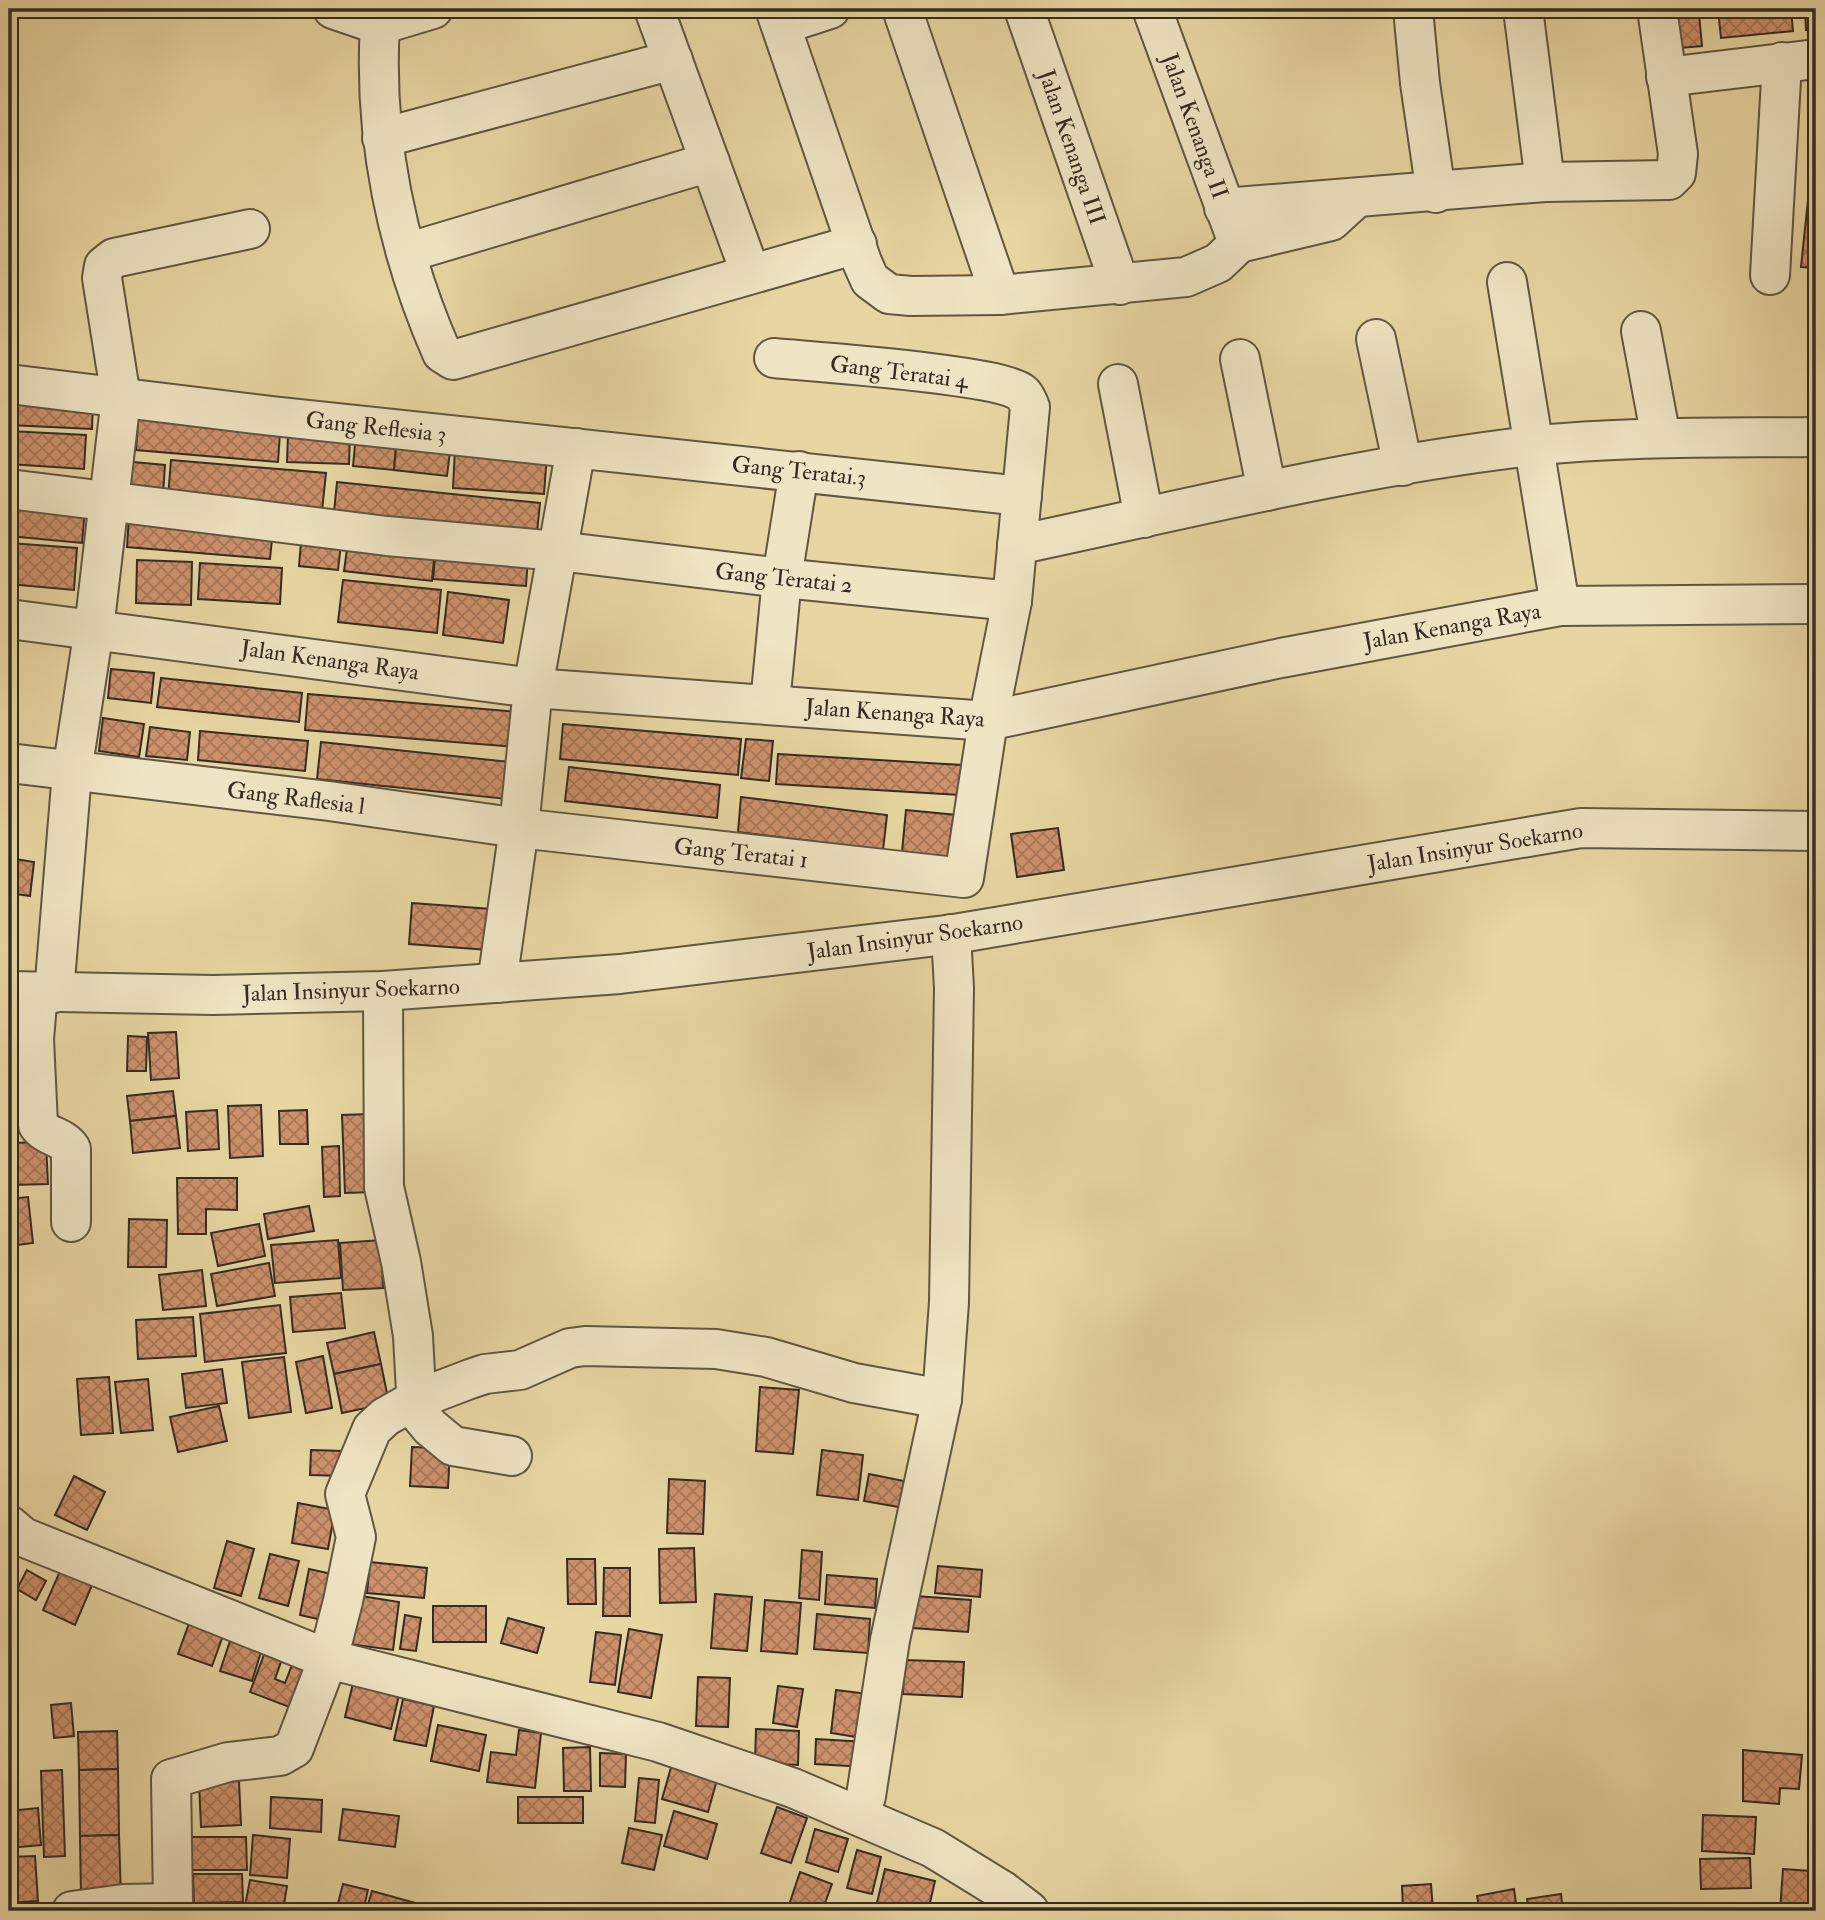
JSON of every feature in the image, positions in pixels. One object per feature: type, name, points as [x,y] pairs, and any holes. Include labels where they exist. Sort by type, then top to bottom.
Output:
[{"type":"street","points":[[333,9],[380,25],[421,10]]},
{"type":"street","points":[[654,9],[750,272]]},
{"type":"street","points":[[830,9],[778,17],[870,280],[889,293],[1000,296],[1186,277],[1205,271],[1240,243],[1331,221],[1355,199]]},
{"type":"street","points":[[902,9],[1000,296]]},
{"type":"street","name":"Jalan Kenanga III","points":[[1024,9],[1120,285]]},
{"type":"street","name":"Jalan Kenanga II","points":[[1152,9],[1224,208],[1240,243]]},
{"type":"street","points":[[1413,9],[1420,83],[1436,193]]},
{"type":"street","points":[[1523,9],[1545,182]]},
{"type":"street","points":[[1224,208],[1436,193],[1545,182],[1669,180],[1676,173],[1678,154],[1657,9]]},
{"type":"street","points":[[380,25],[377,65],[382,138],[406,253],[438,344],[442,353],[453,360],[750,272],[857,244]]},
{"type":"street","points":[[382,138],[673,60]]},
{"type":"street","points":[[1666,77],[1799,60],[1770,275]]},
{"type":"street","points":[[406,253],[710,162]]},
{"type":"street","points":[[71,1222],[71,1149],[66,1142],[42,1131],[38,1125],[34,1006],[94,629],[121,398],[102,278],[104,266],[114,258],[250,229]]},
{"type":"street","points":[[1507,282],[1560,606]]},
{"type":"street","points":[[1641,331],[1661,438]]},
{"type":"street","points":[[1376,339],[1403,466]]},
{"type":"street","name":"Gang Teratai 4","points":[[774,358],[959,377],[1009,387],[1023,394],[1030,407],[1022,496]]},
{"type":"street","points":[[1240,359],[1268,491]]},
{"type":"street","name":"Gang Reflesia 3","points":[[9,384],[177,402],[272,416],[576,448]]},
{"type":"street","points":[[1118,384],[1144,518]]},
{"type":"street","points":[[1017,545],[1268,491],[1532,446],[1661,438],[1816,437]]},
{"type":"street","points":[[497,983],[519,828],[533,688],[576,448]]},
{"type":"street","name":"Gang Teratai.3","points":[[576,448],[1022,496]]},
{"type":"street","points":[[770,704],[782,578],[799,471]]},
{"type":"street","name":"Gang Teratai 2","points":[[9,489],[387,536],[558,551],[782,578],[1012,601]]},
{"type":"street","points":[[988,721],[1012,601],[1022,496]]},
{"type":"street","name":"Jalan Kenanga Raya","points":[[9,619],[533,688],[988,721],[1281,658],[1560,606],[1816,604]]},
{"type":"street","name":"Gang Teratai 1","points":[[519,828],[964,878],[988,721]]},
{"type":"street","name":"Gang Raflesia l","points":[[9,763],[329,801],[519,828]]},
{"type":"street","name":"Jalan Insinyur Soekarno","points":[[34,1006],[213,995],[383,1012],[497,983],[620,974],[952,960],[1581,828],[1816,831]]},
{"type":"street","points":[[860,1816],[866,1796],[890,1640],[942,1399],[949,1302],[952,960]]},
{"type":"street","points":[[383,1012],[384,1187],[401,1262],[413,1336],[415,1400],[422,1419],[453,1446],[512,1456]]},
{"type":"street","points":[[72,1911],[123,1904],[173,1907],[172,1777],[228,1762],[280,1756],[291,1751],[328,1659],[356,1547],[345,1494],[348,1483],[372,1429],[385,1417],[415,1400],[485,1374],[520,1370],[570,1348],[639,1346],[716,1349],[766,1357],[854,1383],[942,1399]]},
{"type":"street","points":[[9,1525],[23,1537],[328,1659],[658,1742],[793,1788],[933,1848],[1003,1891],[1029,1911]]},
{"type":"building","points":[[1718,9],[1791,9],[1793,31],[1721,38]]},
{"type":"building","points":[[1805,9],[1816,9],[1816,30],[1806,30]]},
{"type":"building","points":[[1699,14],[1702,46],[1680,48],[1678,15]]},
{"type":"building","points":[[1811,83],[1816,83],[1816,106],[1812,106]]},
{"type":"building","points":[[1809,127],[1816,127],[1816,148],[1810,149]]},
{"type":"building","points":[[1815,161],[1816,189],[1814,189]]},
{"type":"building","points":[[1808,200],[1816,201],[1816,268],[1801,267]]},
{"type":"building","points":[[9,396],[93,401],[92,429],[9,425]]},
{"type":"building","points":[[139,407],[281,419],[278,462],[136,450]]},
{"type":"building","points":[[9,431],[86,435],[84,469],[9,464]]},
{"type":"building","points":[[288,434],[350,436],[349,464],[287,462]]},
{"type":"building","points":[[356,434],[397,438],[394,470],[353,466]]},
{"type":"building","points":[[397,438],[451,443],[447,476],[394,470]]},
{"type":"building","points":[[455,449],[547,454],[544,494],[453,488]]},
{"type":"building","points":[[171,460],[326,473],[322,511],[168,498]]},
{"type":"building","points":[[122,461],[165,465],[163,494],[119,489]]},
{"type":"building","points":[[337,482],[540,503],[537,533],[334,512]]},
{"type":"building","points":[[9,502],[85,509],[82,543],[9,536]]},
{"type":"building","points":[[129,517],[273,529],[270,559],[127,547]]},
{"type":"building","points":[[302,531],[342,535],[338,570],[299,566]]},
{"type":"building","points":[[9,543],[77,548],[74,590],[9,584]]},
{"type":"building","points":[[347,549],[434,558],[432,581],[344,571]]},
{"type":"building","points":[[436,549],[528,556],[526,586],[433,579]]},
{"type":"building","points":[[137,560],[192,562],[191,605],[136,603]]},
{"type":"building","points":[[200,563],[282,568],[280,604],[198,599]]},
{"type":"building","points":[[343,580],[441,590],[437,633],[338,622]]},
{"type":"building","points":[[448,592],[509,600],[503,643],[443,635]]},
{"type":"building","points":[[111,669],[154,673],[151,703],[108,698]]},
{"type":"building","points":[[161,678],[302,693],[299,722],[157,707]]},
{"type":"building","points":[[308,694],[520,712],[517,747],[305,730]]},
{"type":"building","points":[[103,718],[144,724],[139,757],[99,751]]},
{"type":"building","points":[[563,724],[741,739],[738,775],[560,759]]},
{"type":"building","points":[[150,727],[190,732],[187,760],[146,756]]},
{"type":"building","points":[[200,731],[308,741],[305,771],[198,760]]},
{"type":"building","points":[[746,739],[773,741],[769,781],[741,778]]},
{"type":"building","points":[[321,742],[510,762],[507,799],[317,779]]},
{"type":"building","points":[[778,754],[962,765],[960,795],[776,784]]},
{"type":"building","points":[[569,767],[720,785],[717,818],[565,801]]},
{"type":"building","points":[[741,797],[887,815],[883,850],[738,832]]},
{"type":"building","points":[[906,810],[956,815],[951,858],[902,852]]},
{"type":"building","points":[[1058,828],[1064,870],[1017,877],[1011,834]]},
{"type":"building","points":[[9,858],[34,862],[30,896],[9,893]]},
{"type":"building","points":[[412,903],[491,909],[488,950],[409,944]]},
{"type":"building","points":[[176,1032],[179,1078],[151,1080],[148,1033]]},
{"type":"building","points":[[128,1036],[147,1037],[146,1071],[127,1071]]},
{"type":"building","points":[[173,1091],[176,1116],[130,1121],[127,1096]]},
{"type":"building","points":[[261,1105],[263,1156],[230,1158],[228,1106]]},
{"type":"building","points":[[217,1110],[219,1149],[188,1151],[186,1112]]},
{"type":"building","points":[[307,1110],[308,1144],[280,1144],[279,1111]]},
{"type":"building","points":[[370,1114],[374,1192],[345,1193],[342,1115]]},
{"type":"building","points":[[176,1116],[180,1148],[133,1153],[130,1121]]},
{"type":"building","points":[[46,1142],[48,1184],[10,1185],[9,1143]]},
{"type":"building","points":[[339,1146],[340,1196],[324,1197],[322,1147]]},
{"type":"building","points":[[177,1178],[237,1178],[237,1210],[206,1209],[206,1234],[178,1234]]},
{"type":"building","points":[[28,1197],[33,1243],[9,1246],[9,1199]]},
{"type":"building","points":[[309,1206],[314,1231],[268,1239],[264,1214]]},
{"type":"building","points":[[129,1219],[167,1220],[166,1267],[128,1267]]},
{"type":"building","points":[[259,1224],[265,1256],[218,1266],[211,1233]]},
{"type":"building","points":[[338,1240],[341,1278],[275,1283],[271,1245]]},
{"type":"building","points":[[381,1240],[383,1288],[343,1290],[340,1243]]},
{"type":"building","points":[[269,1263],[275,1296],[217,1306],[211,1274]]},
{"type":"building","points":[[202,1270],[206,1306],[163,1310],[159,1275]]},
{"type":"building","points":[[341,1293],[345,1328],[293,1332],[290,1297]]},
{"type":"building","points":[[280,1305],[286,1353],[205,1362],[200,1314]]},
{"type":"building","points":[[193,1317],[196,1356],[138,1359],[136,1320]]},
{"type":"building","points":[[374,1332],[381,1364],[334,1374],[327,1343]]},
{"type":"building","points":[[323,1356],[332,1408],[306,1413],[296,1362]]},
{"type":"building","points":[[284,1357],[291,1412],[249,1418],[242,1362]]},
{"type":"building","points":[[381,1364],[389,1403],[342,1413],[334,1374]]},
{"type":"building","points":[[222,1369],[227,1403],[186,1408],[182,1374]]},
{"type":"building","points":[[109,1377],[113,1433],[81,1435],[77,1379]]},
{"type":"building","points":[[148,1379],[153,1430],[121,1433],[115,1382]]},
{"type":"building","points":[[760,1387],[799,1390],[793,1454],[756,1451]]},
{"type":"building","points":[[219,1406],[227,1441],[178,1452],[170,1417]]},
{"type":"building","points":[[412,1447],[450,1449],[448,1488],[410,1486]]},
{"type":"building","points":[[311,1450],[344,1451],[344,1476],[310,1475]]},
{"type":"building","points":[[822,1450],[863,1455],[858,1500],[817,1495]]},
{"type":"building","points":[[869,1474],[904,1481],[899,1507],[864,1501]]},
{"type":"building","points":[[74,1476],[105,1492],[87,1530],[55,1515]]},
{"type":"building","points":[[669,1479],[705,1481],[703,1534],[667,1533]]},
{"type":"building","points":[[298,1503],[335,1510],[328,1549],[292,1543]]},
{"type":"building","points":[[227,1541],[254,1549],[241,1596],[214,1588]]},
{"type":"building","points":[[694,1548],[696,1602],[660,1603],[659,1549]]},
{"type":"building","points":[[802,1550],[822,1552],[819,1600],[799,1598]]},
{"type":"building","points":[[270,1554],[299,1561],[288,1606],[259,1598]]},
{"type":"building","points":[[567,1559],[595,1559],[596,1604],[568,1604]]},
{"type":"building","points":[[370,1562],[427,1568],[424,1598],[367,1593]]},
{"type":"building","points":[[938,1566],[982,1570],[980,1597],[935,1593]]},
{"type":"building","points":[[604,1568],[630,1568],[630,1616],[603,1616]]},
{"type":"building","points":[[61,1569],[93,1583],[75,1625],[43,1610]]},
{"type":"building","points":[[309,1569],[341,1576],[331,1622],[300,1615]]},
{"type":"building","points":[[27,1570],[46,1581],[36,1600],[17,1589]]},
{"type":"building","points":[[827,1575],[877,1579],[875,1608],[825,1604]]},
{"type":"building","points":[[715,1594],[752,1597],[747,1651],[711,1648]]},
{"type":"building","points":[[355,1595],[399,1602],[393,1650],[348,1644]]},
{"type":"building","points":[[915,1596],[971,1600],[968,1632],[913,1628]]},
{"type":"building","points":[[765,1600],[801,1603],[797,1654],[761,1651]]},
{"type":"building","points":[[433,1606],[486,1606],[486,1642],[433,1642]]},
{"type":"building","points":[[817,1614],[870,1619],[868,1653],[814,1649]]},
{"type":"building","points":[[405,1615],[421,1618],[416,1651],[400,1649]]},
{"type":"building","points":[[191,1618],[225,1630],[212,1666],[178,1654]]},
{"type":"building","points":[[508,1618],[544,1628],[537,1653],[501,1643]]},
{"type":"building","points":[[629,1629],[662,1635],[651,1698],[618,1692]]},
{"type":"building","points":[[596,1632],[621,1635],[615,1685],[590,1682]]},
{"type":"building","points":[[230,1641],[261,1652],[252,1681],[220,1671]]},
{"type":"building","points":[[265,1652],[282,1659],[275,1679],[285,1683],[292,1665],[306,1670],[292,1708],[250,1692]]},
{"type":"building","points":[[904,1660],[964,1662],[962,1697],[903,1694]]},
{"type":"building","points":[[698,1677],[730,1678],[728,1727],[696,1726]]},
{"type":"building","points":[[354,1679],[400,1691],[391,1729],[345,1717]]},
{"type":"building","points":[[778,1686],[803,1689],[797,1727],[773,1723]]},
{"type":"building","points":[[836,1690],[869,1694],[863,1738],[831,1733]]},
{"type":"building","points":[[403,1699],[434,1706],[426,1746],[394,1740]]},
{"type":"building","points":[[71,1703],[74,1736],[54,1738],[51,1705]]},
{"type":"building","points":[[438,1725],[486,1735],[479,1771],[431,1761]]},
{"type":"building","points":[[756,1729],[799,1731],[798,1765],[755,1763]]},
{"type":"building","points":[[519,1730],[541,1733],[535,1788],[487,1782],[491,1752],[516,1755]]},
{"type":"building","points":[[117,1731],[118,1769],[79,1770],[78,1732]]},
{"type":"building","points":[[816,1739],[866,1742],[865,1767],[815,1764]]},
{"type":"building","points":[[590,1747],[591,1791],[564,1791],[563,1748]]},
{"type":"building","points":[[1743,1750],[1802,1755],[1799,1789],[1780,1788],[1779,1804],[1743,1801]]},
{"type":"building","points":[[600,1753],[626,1754],[625,1787],[600,1786]]},
{"type":"building","points":[[672,1764],[718,1776],[708,1812],[662,1799]]},
{"type":"building","points":[[118,1769],[119,1835],[80,1836],[79,1770]]},
{"type":"building","points":[[62,1770],[65,1856],[44,1857],[41,1771]]},
{"type":"building","points":[[639,1778],[659,1780],[655,1823],[635,1821]]},
{"type":"building","points":[[239,1781],[241,1825],[201,1827],[199,1783]]},
{"type":"building","points":[[271,1797],[322,1800],[321,1832],[270,1828]]},
{"type":"building","points":[[518,1797],[583,1797],[583,1823],[518,1823]]},
{"type":"building","points":[[777,1807],[807,1818],[791,1863],[761,1853]]},
{"type":"building","points":[[38,1808],[41,1845],[9,1848],[9,1811]]},
{"type":"building","points":[[343,1809],[399,1816],[395,1847],[339,1840]]},
{"type":"building","points":[[674,1811],[717,1824],[707,1859],[664,1846]]},
{"type":"building","points":[[1703,1815],[1756,1817],[1754,1854],[1702,1851]]},
{"type":"building","points":[[629,1828],[662,1835],[654,1870],[622,1863]]},
{"type":"building","points":[[815,1829],[848,1839],[838,1872],[806,1862]]},
{"type":"building","points":[[119,1835],[121,1898],[81,1899],[80,1836]]},
{"type":"building","points":[[253,1835],[290,1839],[287,1878],[250,1875]]},
{"type":"building","points":[[186,1837],[246,1837],[247,1870],[187,1870]]},
{"type":"building","points":[[857,1850],[881,1857],[872,1894],[847,1888]]},
{"type":"building","points":[[35,1856],[38,1901],[9,1903],[9,1857]]},
{"type":"building","points":[[1750,1858],[1751,1888],[1701,1889],[1700,1859]]},
{"type":"building","points":[[885,1869],[935,1881],[928,1911],[897,1911],[876,1907]]},
{"type":"building","points":[[1783,1869],[1811,1871],[1808,1911],[1780,1911]]},
{"type":"building","points":[[800,1872],[832,1884],[822,1911],[805,1911],[789,1905]]},
{"type":"building","points":[[193,1874],[242,1874],[243,1902],[194,1903]]},
{"type":"building","points":[[250,1880],[287,1886],[283,1911],[244,1911]]},
{"type":"building","points":[[343,1884],[368,1890],[363,1911],[336,1911]]},
{"type":"building","points":[[1431,1884],[1433,1911],[1403,1911],[1402,1886]]},
{"type":"building","points":[[1514,1889],[1517,1911],[1480,1911],[1477,1896]]},
{"type":"building","points":[[372,1891],[419,1904],[417,1911],[366,1911]]},
{"type":"building","points":[[1561,1894],[1563,1911],[1529,1911],[1527,1899]]},
{"type":"building","points":[[1716,1908],[1740,1910],[1715,1911]]}]
